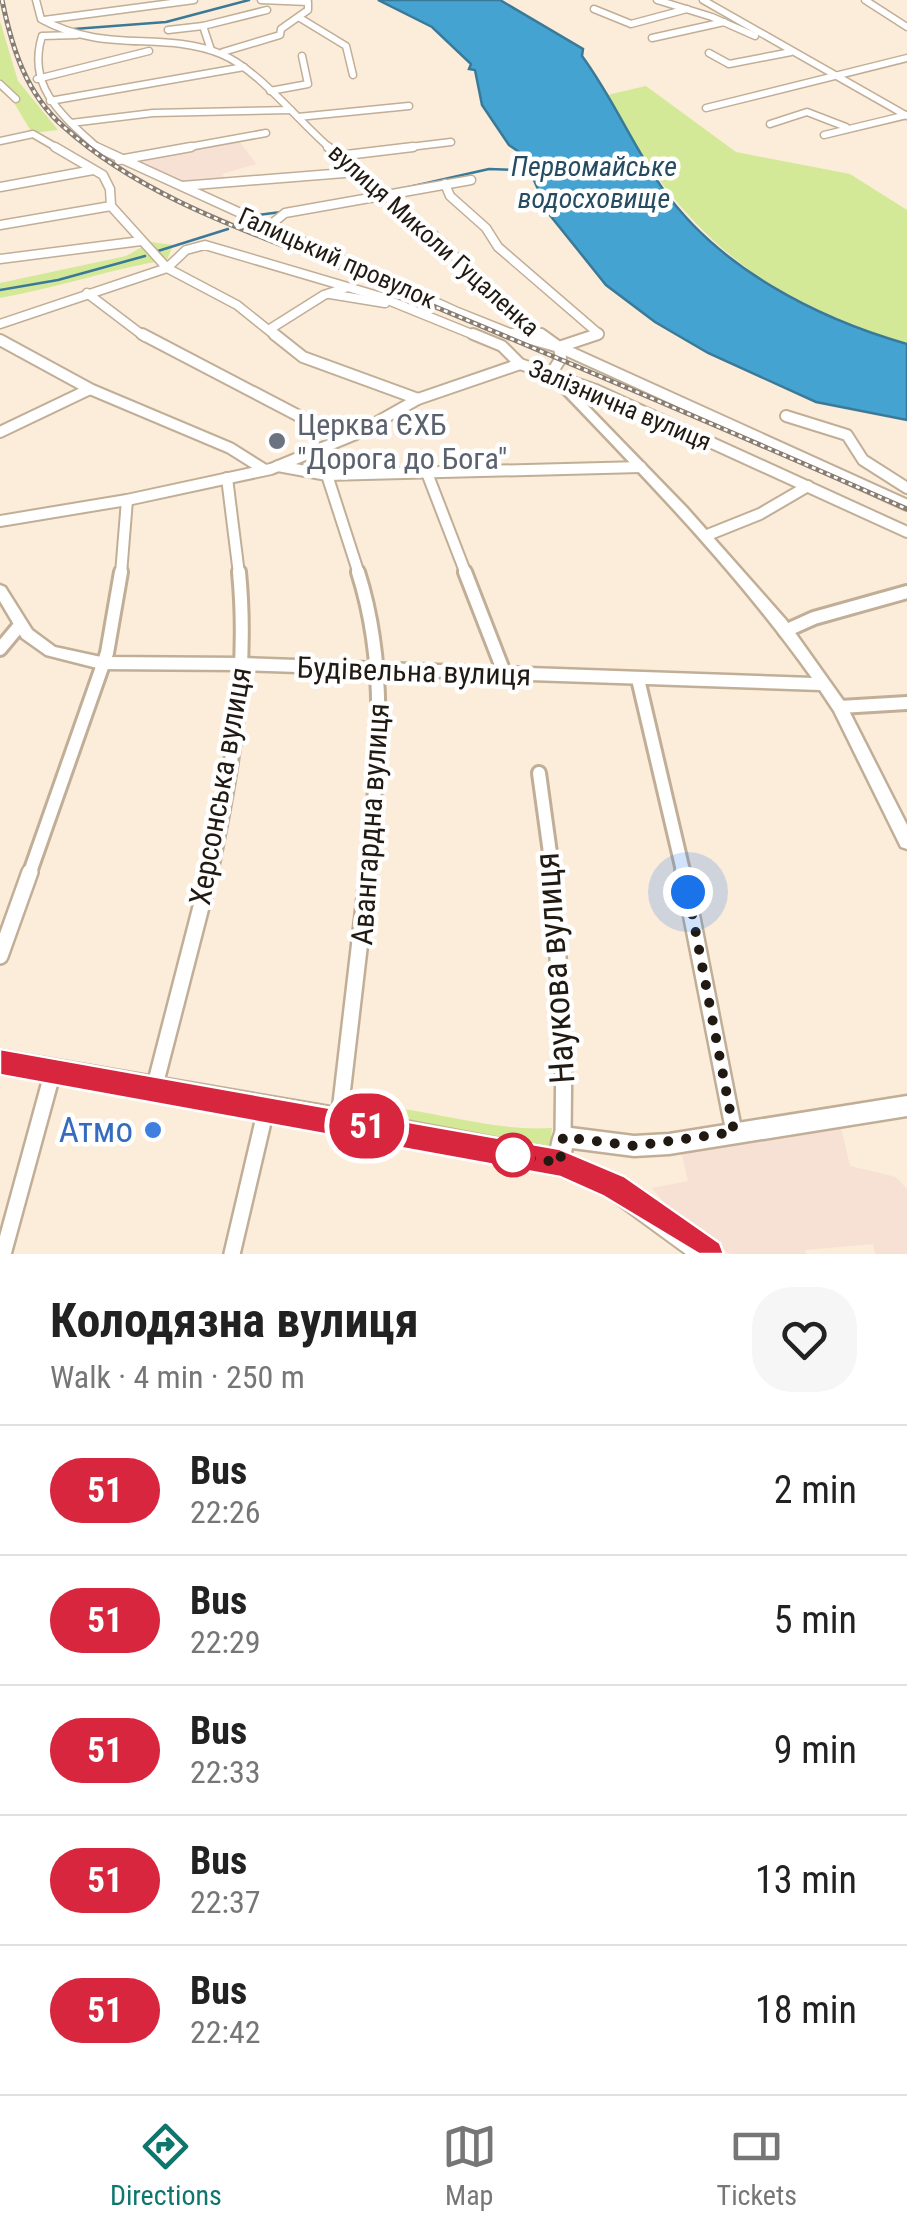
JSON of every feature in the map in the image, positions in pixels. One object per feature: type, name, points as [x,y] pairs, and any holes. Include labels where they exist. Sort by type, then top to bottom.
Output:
[{"type":"main road","points":[[0,1062],[339,1120],[560,1163],[614,1186],[710,1254]]},
{"type":"street","points":[[50,0],[36,2],[44,20],[194,0]]},
{"type":"street","points":[[223,52],[264,42],[308,10],[308,2],[261,0]]},
{"type":"street","points":[[703,0],[906,115]]},
{"type":"street","points":[[865,0],[907,27]]},
{"type":"street","points":[[663,1],[774,42]]},
{"type":"street","points":[[594,8],[630,24],[687,9]]},
{"type":"street","points":[[168,30],[203,26],[266,10]]},
{"type":"street","points":[[300,18],[346,46],[353,75]]},
{"type":"street","name":"вулиця Миколи Гуцаленка","points":[[44,20],[77,35],[223,52],[338,156],[442,242],[499,305],[559,347],[561,358],[551,374],[705,536],[786,630],[840,708],[907,842]]},
{"type":"street","points":[[652,38],[724,22]]},
{"type":"street","points":[[203,26],[211,50]]},
{"type":"street","points":[[77,35],[42,36],[34,53],[37,79],[164,48]]},
{"type":"street","points":[[709,54],[730,64],[791,52]]},
{"type":"street","points":[[270,91],[308,84],[302,56]]},
{"type":"street","points":[[706,108],[907,58]]},
{"type":"street","points":[[50,101],[244,68]]},
{"type":"street","name":"Галицький провулок","points":[[37,79],[70,123],[100,150],[119,160],[454,311],[523,338],[559,347]]},
{"type":"street","points":[[0,84],[16,100],[0,102]]},
{"type":"street","points":[[298,117],[409,106]]},
{"type":"street","points":[[70,123],[153,112],[290,110]]},
{"type":"street","points":[[770,124],[807,112],[846,126]]},
{"type":"street","points":[[824,135],[846,126],[906,115]]},
{"type":"street","points":[[119,160],[266,133]]},
{"type":"street","points":[[0,142],[33,134],[103,176],[112,206],[167,268],[236,305],[303,357],[418,400]]},
{"type":"street","points":[[338,156],[450,142]]},
{"type":"street","points":[[0,188],[93,170]]},
{"type":"street","points":[[177,186],[357,172]]},
{"type":"street","points":[[269,226],[285,213],[471,180]]},
{"type":"street","points":[[445,184],[450,196],[486,228],[498,247],[600,334],[559,347]]},
{"type":"street","points":[[0,225],[112,206]]},
{"type":"street","points":[[0,260],[142,241]]},
{"type":"street","name":"Залізнична вулиця","points":[[0,324],[167,268],[186,250],[205,244],[312,279],[350,286],[502,346],[520,364],[596,390],[907,532]]},
{"type":"street","points":[[270,329],[326,294],[350,286]]},
{"type":"street","points":[[87,293],[148,339],[304,416],[343,440]]},
{"type":"street","points":[[326,294],[395,303]]},
{"type":"street","points":[[0,340],[90,389],[230,448],[265,470]]},
{"type":"street","points":[[559,347],[907,505]]},
{"type":"street","points":[[0,520],[127,500],[265,470],[343,440],[418,400],[520,364]]},
{"type":"street","points":[[0,432],[90,389]]},
{"type":"street","points":[[786,416],[847,435],[850,447],[862,460],[882,476],[907,488]]},
{"type":"street","points":[[278,466],[327,474],[641,467]]},
{"type":"street","points":[[427,473],[504,675]]},
{"type":"street","name":"Авангардна вулиця","points":[[327,474],[364,586],[379,670],[381,727],[356,998],[339,1120]]},
{"type":"street","name":"Херсонська вулиця","points":[[154,1090],[216,840],[242,664],[243,619],[227,478]]},
{"type":"street","points":[[705,536],[760,514],[808,486]]},
{"type":"street","points":[[0,956],[102,663],[120,596],[127,500]]},
{"type":"street","points":[[0,590],[19,623]]},
{"type":"street","points":[[786,630],[848,607],[907,592]]},
{"type":"street","points":[[0,623],[19,623]]},
{"type":"street","points":[[0,648],[19,623]]},
{"type":"street","name":"Будівельна вулиця","points":[[19,623],[50,651],[102,663],[242,664],[820,684]]},
{"type":"street","points":[[638,679],[695,924],[734,1132]]},
{"type":"street","points":[[840,708],[907,703]]},
{"type":"street","name":"Наукова вулиця","points":[[539,773],[558,915],[564,1044],[560,1163]]},
{"type":"street","points":[[2,1254],[53,1070]]},
{"type":"street","points":[[563,1137],[634,1146],[907,1106]]},
{"type":"street","points":[[232,1254],[266,1110]]},
{"type":"shaded area","points":[[237,138],[256,164],[222,174],[226,180],[178,185],[128,160]]},
{"type":"shaded area","points":[[840,1124],[850,1166],[896,1177],[907,1189],[907,1254],[875,1254],[873,1244],[805,1250],[806,1254],[730,1254],[671,1211],[652,1188],[688,1181],[682,1154],[686,1152]]},
{"type":"green space","points":[[0,21],[18,81],[58,130],[32,133],[13,101],[20,99],[0,83]]},
{"type":"green space","points":[[646,86],[736,152],[850,174],[907,210],[907,344],[855,327],[767,282],[694,221],[634,142],[607,95]]},
{"type":"green space","points":[[151,242],[173,245],[167,260],[0,298],[0,283],[126,256]]},
{"type":"green space","points":[[353,1105],[404,1109],[502,1126],[552,1128],[550,1148],[355,1114]]},
{"type":"water","name":"Первомайське водосховище","points":[[378,0],[500,0],[583,49],[582,56],[663,189],[712,243],[741,266],[805,304],[907,344],[907,420],[816,402],[708,353],[655,322],[606,285],[549,214],[533,178],[519,171],[528,158],[509,145],[482,105],[475,70],[469,69],[471,64],[432,27]]},
{"type":"waterway","points":[[74,29],[166,22],[249,0]]},
{"type":"waterway","points":[[400,189],[489,169],[520,170]]},
{"type":"waterway","points":[[258,215],[281,212]]},
{"type":"waterway","points":[[158,251],[228,229]]},
{"type":"waterway","points":[[0,290],[58,280],[145,256]]},
{"type":"railway","points":[[2,0],[16,53],[40,100],[64,127],[136,179],[216,219],[383,285],[907,509]]},
{"type":"bus line","name":"51","points":[[0,1062],[339,1120],[560,1163],[614,1186],[710,1254]]},
{"type":"place","name":"Церква ЄХБ \"Дорога до Бога\"","points":[[277,441]]},
{"type":"place","name":"Атмо","points":[[153,1130]]},
{"type":"route","points":[[513,1155],[560,1163],[563,1137],[634,1146],[734,1132],[688,892]]}]
